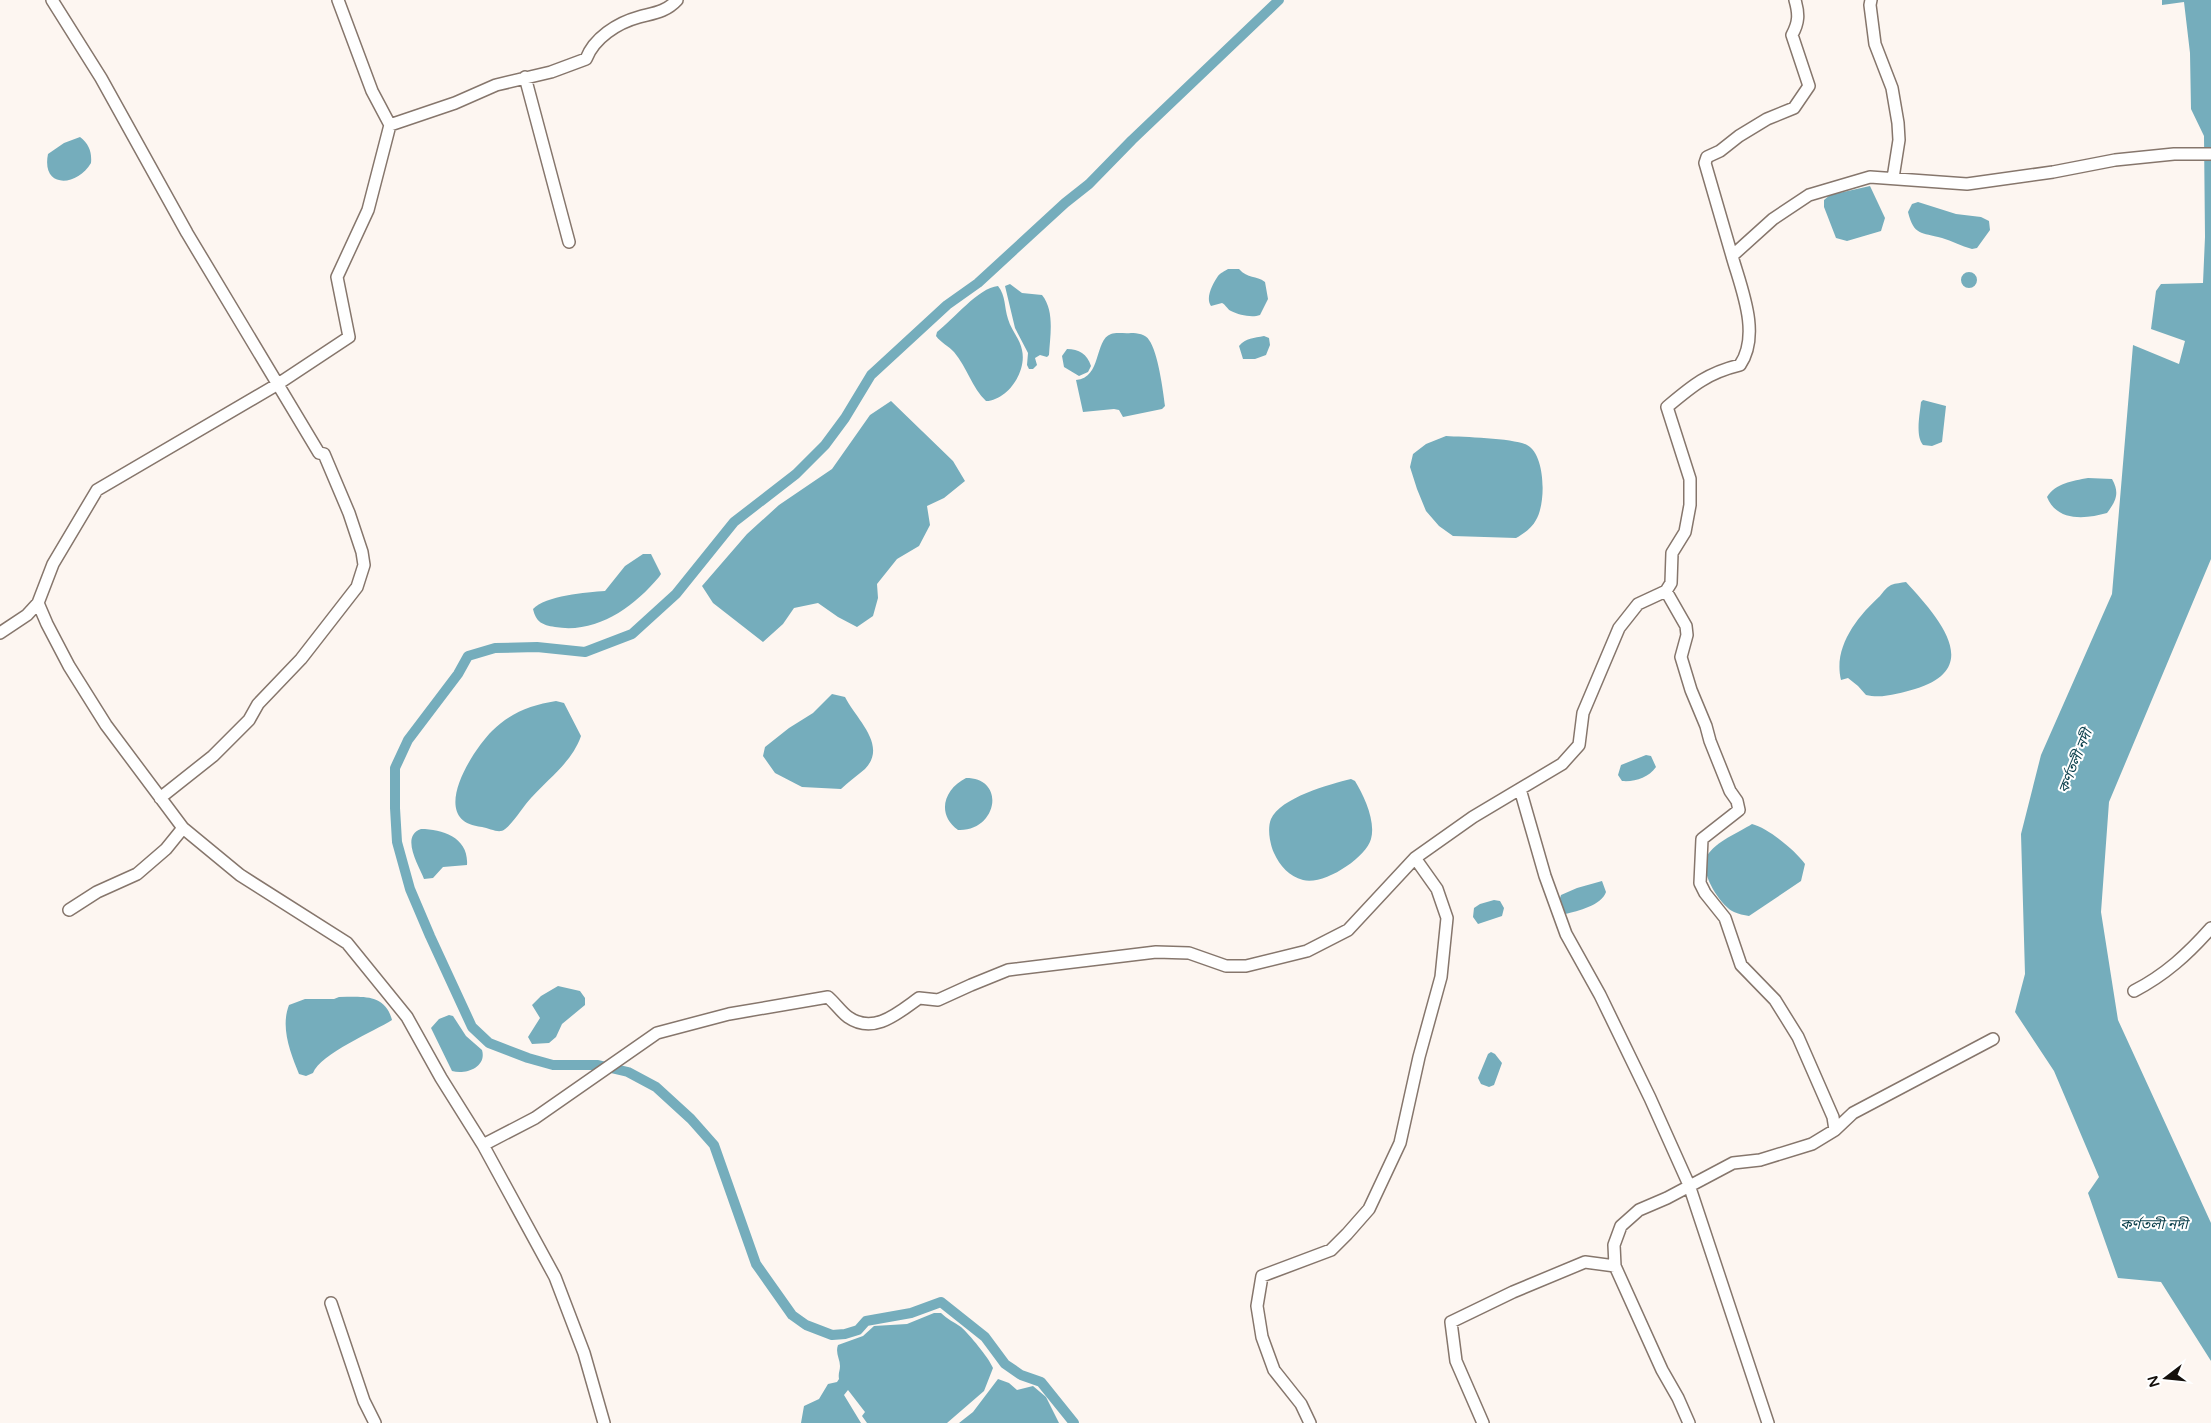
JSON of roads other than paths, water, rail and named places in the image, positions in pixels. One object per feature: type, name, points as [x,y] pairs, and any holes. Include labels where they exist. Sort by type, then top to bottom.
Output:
[{"type":"street","points":[[52,0],[101,78],[187,233],[319,453],[324,454],[349,513],[364,565],[357,587],[347,602],[301,659],[258,704],[249,720],[213,756],[160,798]]},
{"type":"street","points":[[0,633],[27,615],[38,603],[53,564],[97,490],[278,384],[348,337],[337,277],[368,210],[390,125],[372,91],[338,0]]},
{"type":"street","points":[[390,125],[455,103],[496,85],[551,72],[586,59],[590,47],[623,23],[660,12],[669,8],[676,0]]},
{"type":"street","points":[[482,1145],[535,1118],[657,1033],[729,1014],[828,997],[848,1017],[866,1025],[888,1020],[919,998],[938,1000],[971,984],[1008,970],[1156,952],[1190,953],[1226,966],[1246,966],[1307,951],[1348,930],[1415,858],[1473,818],[1562,764],[1579,745],[1584,713],[1619,628],[1638,604],[1666,591],[1671,583],[1672,553],[1685,532],[1690,505],[1690,479],[1667,407],[1698,381],[1725,369],[1740,365],[1749,348],[1748,311],[1706,163],[1707,157],[1720,151],[1739,136],[1767,119],[1794,108],[1809,86],[1792,35],[1797,26],[1799,15],[1795,0]]},
{"type":"street","points":[[1871,0],[1875,44],[1892,88],[1898,123],[1899,140],[1893,178]]},
{"type":"street","points":[[525,77],[569,242]]},
{"type":"street","points":[[1732,256],[1773,220],[1809,195],[1870,177],[1967,184],[2053,172],[2115,160],[2174,154],[2211,154]]},
{"type":"street","points":[[1666,591],[1686,626],[1687,635],[1681,657],[1688,682],[1739,810],[1702,839],[1700,883],[1704,893],[1724,918],[1741,964],[1775,1000],[1798,1038],[1833,1117],[1834,1130]]},
{"type":"street","points":[[38,603],[46,624],[86,695],[106,725],[183,828],[240,875],[347,944],[406,1017],[482,1145],[555,1277],[584,1353],[604,1423]]},
{"type":"street","points":[[1520,789],[1545,876],[1566,934],[1600,995],[1689,1184],[1768,1423]]},
{"type":"street","points":[[68,910],[97,892],[137,874],[166,849],[183,828]]},
{"type":"street","points":[[1310,1423],[1301,1404],[1274,1370],[1262,1338],[1257,1306],[1262,1276],[1331,1250],[1370,1209],[1400,1143],[1419,1057],[1441,977],[1447,918],[1437,889],[1415,858]]},
{"type":"street","points":[[2134,991],[2155,980],[2188,954],[2211,928]]},
{"type":"street","points":[[1689,1423],[1678,1398],[1662,1370],[1614,1266],[1614,1244],[1621,1226],[1639,1210],[1668,1198],[1689,1184],[1733,1163],[1760,1160],[1812,1144],[1834,1130],[1853,1113],[1993,1039]]},
{"type":"street","points":[[1483,1423],[1456,1360],[1451,1322],[1513,1292],[1585,1262],[1614,1266]]},
{"type":"street","points":[[331,1303],[364,1402],[375,1423]]},
{"type":"water","name":"কর্ণতলী নদী","points":[[2162,0],[2211,0],[2211,559],[2109,802],[2101,912],[2118,1020],[2211,1223],[2211,1361],[2161,1282],[2118,1278],[2088,1193],[2099,1177],[2054,1071],[2015,1012],[2025,974],[2021,834],[2041,755],[2112,594],[2133,345],[2179,364],[2185,341],[2151,329],[2156,291],[2161,284],[2203,283],[2205,237],[2204,136],[2191,109],[2190,53],[2184,2],[2162,5]]},
{"type":"water","points":[[80,137],[89,148],[91,163],[77,177],[62,181],[55,179],[50,174],[47,165],[48,154],[64,143]]},
{"type":"water","points":[[1870,186],[1885,218],[1881,231],[1847,241],[1836,238],[1824,207],[1824,200],[1830,195]]},
{"type":"water","points":[[1918,202],[1956,214],[1981,217],[1989,221],[1990,230],[1977,248],[1972,249],[1919,232],[1910,220],[1908,212],[1912,204]]},
{"type":"water","points":[[1228,269],[1239,269],[1265,282],[1268,299],[1260,315],[1238,314],[1222,303],[1211,306],[1209,295],[1212,286],[1219,275]]},
{"type":"water","points":[[1969,272],[1975,274],[1977,280],[1975,286],[1969,288],[1963,286],[1961,280],[1963,274]]},
{"type":"water","points":[[1010,284],[1022,293],[1042,295],[1049,308],[1051,324],[1049,355],[1047,357],[1040,355],[1035,358],[1037,365],[1033,369],[1029,369],[1027,365],[1028,353],[1015,328],[1005,286]]},
{"type":"water","points":[[998,286],[1004,298],[1009,323],[1021,346],[1023,358],[1019,375],[1008,390],[1002,396],[986,401],[977,390],[959,358],[936,336],[937,332],[974,298],[990,288]]},
{"type":"water","points":[[1113,333],[1131,333],[1146,336],[1152,346],[1160,372],[1165,406],[1162,409],[1123,417],[1119,410],[1114,409],[1083,412],[1076,380],[1084,378],[1090,373],[1102,343],[1106,338]]},
{"type":"water","points":[[1264,336],[1269,338],[1270,345],[1266,355],[1255,359],[1243,359],[1239,346],[1247,340]]},
{"type":"water","points":[[1067,349],[1079,351],[1085,355],[1091,366],[1088,372],[1079,376],[1064,367],[1062,356]]},
{"type":"water","points":[[1923,400],[1946,406],[1942,442],[1932,446],[1923,445],[1919,436],[1919,418],[1921,402]]},
{"type":"water","points":[[891,401],[953,461],[965,481],[944,498],[927,506],[930,525],[919,546],[897,559],[877,584],[878,598],[873,616],[857,627],[818,603],[794,608],[783,624],[763,642],[713,603],[702,586],[747,534],[779,505],[832,469],[870,415]]},
{"type":"water","points":[[1446,436],[1511,441],[1527,445],[1533,450],[1541,469],[1543,492],[1539,513],[1534,523],[1527,530],[1516,538],[1453,536],[1439,526],[1426,511],[1410,467],[1413,454],[1426,444]]},
{"type":"water","points":[[2088,478],[2112,479],[2116,489],[2116,497],[2107,513],[2090,517],[2065,515],[2052,505],[2047,497],[2065,483]]},
{"type":"water","points":[[643,554],[651,554],[661,574],[638,599],[613,616],[585,626],[570,628],[546,625],[536,617],[533,609],[547,601],[588,592],[605,591],[625,566]]},
{"type":"water","points":[[1906,582],[1941,625],[1948,640],[1951,655],[1948,668],[1936,680],[1915,689],[1885,696],[1866,695],[1848,678],[1841,680],[1840,656],[1844,644],[1855,623],[1887,588],[1893,584]]},
{"type":"water","points":[[832,694],[845,697],[868,732],[872,741],[873,751],[871,760],[865,769],[841,789],[802,787],[775,773],[763,756],[765,747],[789,728],[813,713]]},
{"type":"water","points":[[556,701],[564,703],[581,736],[572,754],[504,830],[497,831],[466,822],[457,813],[455,800],[458,785],[465,769],[483,741],[506,719],[538,705]]},
{"type":"water","points":[[1646,755],[1651,756],[1656,767],[1653,771],[1641,779],[1622,781],[1618,775],[1621,765]]},
{"type":"water","points":[[966,778],[979,780],[988,786],[992,795],[992,805],[981,823],[971,828],[958,830],[947,817],[946,802],[952,789]]},
{"type":"water","points":[[1351,779],[1355,781],[1362,794],[1371,817],[1372,832],[1367,846],[1353,862],[1332,875],[1311,881],[1293,876],[1276,858],[1270,841],[1271,819],[1276,811],[1295,798],[1319,788]]},
{"type":"water","points":[[1752,824],[1766,830],[1781,840],[1805,864],[1801,881],[1749,916],[1734,912],[1723,903],[1708,878],[1705,862],[1707,856],[1716,846]]},
{"type":"water","points":[[421,829],[446,833],[453,837],[464,848],[467,865],[443,867],[433,878],[424,879],[411,844],[415,833]]},
{"type":"water","points":[[1602,881],[1606,892],[1604,897],[1595,904],[1565,914],[1562,912],[1559,901],[1561,895]]},
{"type":"water","points":[[1494,900],[1500,901],[1504,908],[1502,916],[1478,924],[1473,917],[1474,908]]},
{"type":"water","points":[[558,986],[580,991],[585,998],[585,1005],[562,1024],[556,1037],[549,1043],[532,1044],[528,1037],[540,1018],[532,1005],[541,996]]},
{"type":"water","points":[[339,997],[372,998],[384,1005],[389,1011],[392,1020],[326,1058],[313,1073],[306,1076],[299,1074],[286,1032],[289,1005],[305,999],[334,999]]},
{"type":"water","points":[[449,1015],[453,1016],[466,1036],[482,1050],[483,1056],[481,1061],[469,1071],[452,1071],[431,1028],[439,1019]]},
{"type":"water","points":[[1491,1052],[1502,1063],[1494,1085],[1489,1087],[1481,1084],[1478,1078],[1488,1054]]},
{"type":"water","points":[[934,1313],[941,1313],[961,1327],[979,1346],[993,1368],[984,1391],[947,1423],[867,1423],[862,1416],[865,1412],[848,1390],[844,1395],[861,1423],[801,1423],[804,1406],[819,1399],[828,1384],[837,1382],[839,1379],[838,1345],[863,1336],[874,1326],[907,1324]]},
{"type":"water","points":[[998,1379],[1009,1383],[1017,1390],[1033,1386],[1046,1397],[1059,1423],[959,1423],[973,1412]]},
{"type":"waterway","points":[[1074,1423],[1041,1382],[1021,1375],[1005,1364],[985,1337],[941,1302],[911,1313],[866,1321],[858,1330],[845,1334],[832,1335],[806,1325],[792,1315],[756,1264],[714,1145],[691,1119],[656,1087],[628,1072],[598,1065],[553,1065],[528,1058],[489,1043],[472,1027],[410,889],[397,842],[395,768],[408,740],[458,674],[468,656],[495,648],[537,647],[585,652],[632,634],[676,594],[734,522],[796,474],[825,445],[845,418],[871,375],[947,305],[978,283],[1065,203],[1089,184],[1132,140],[1279,0]]}]
